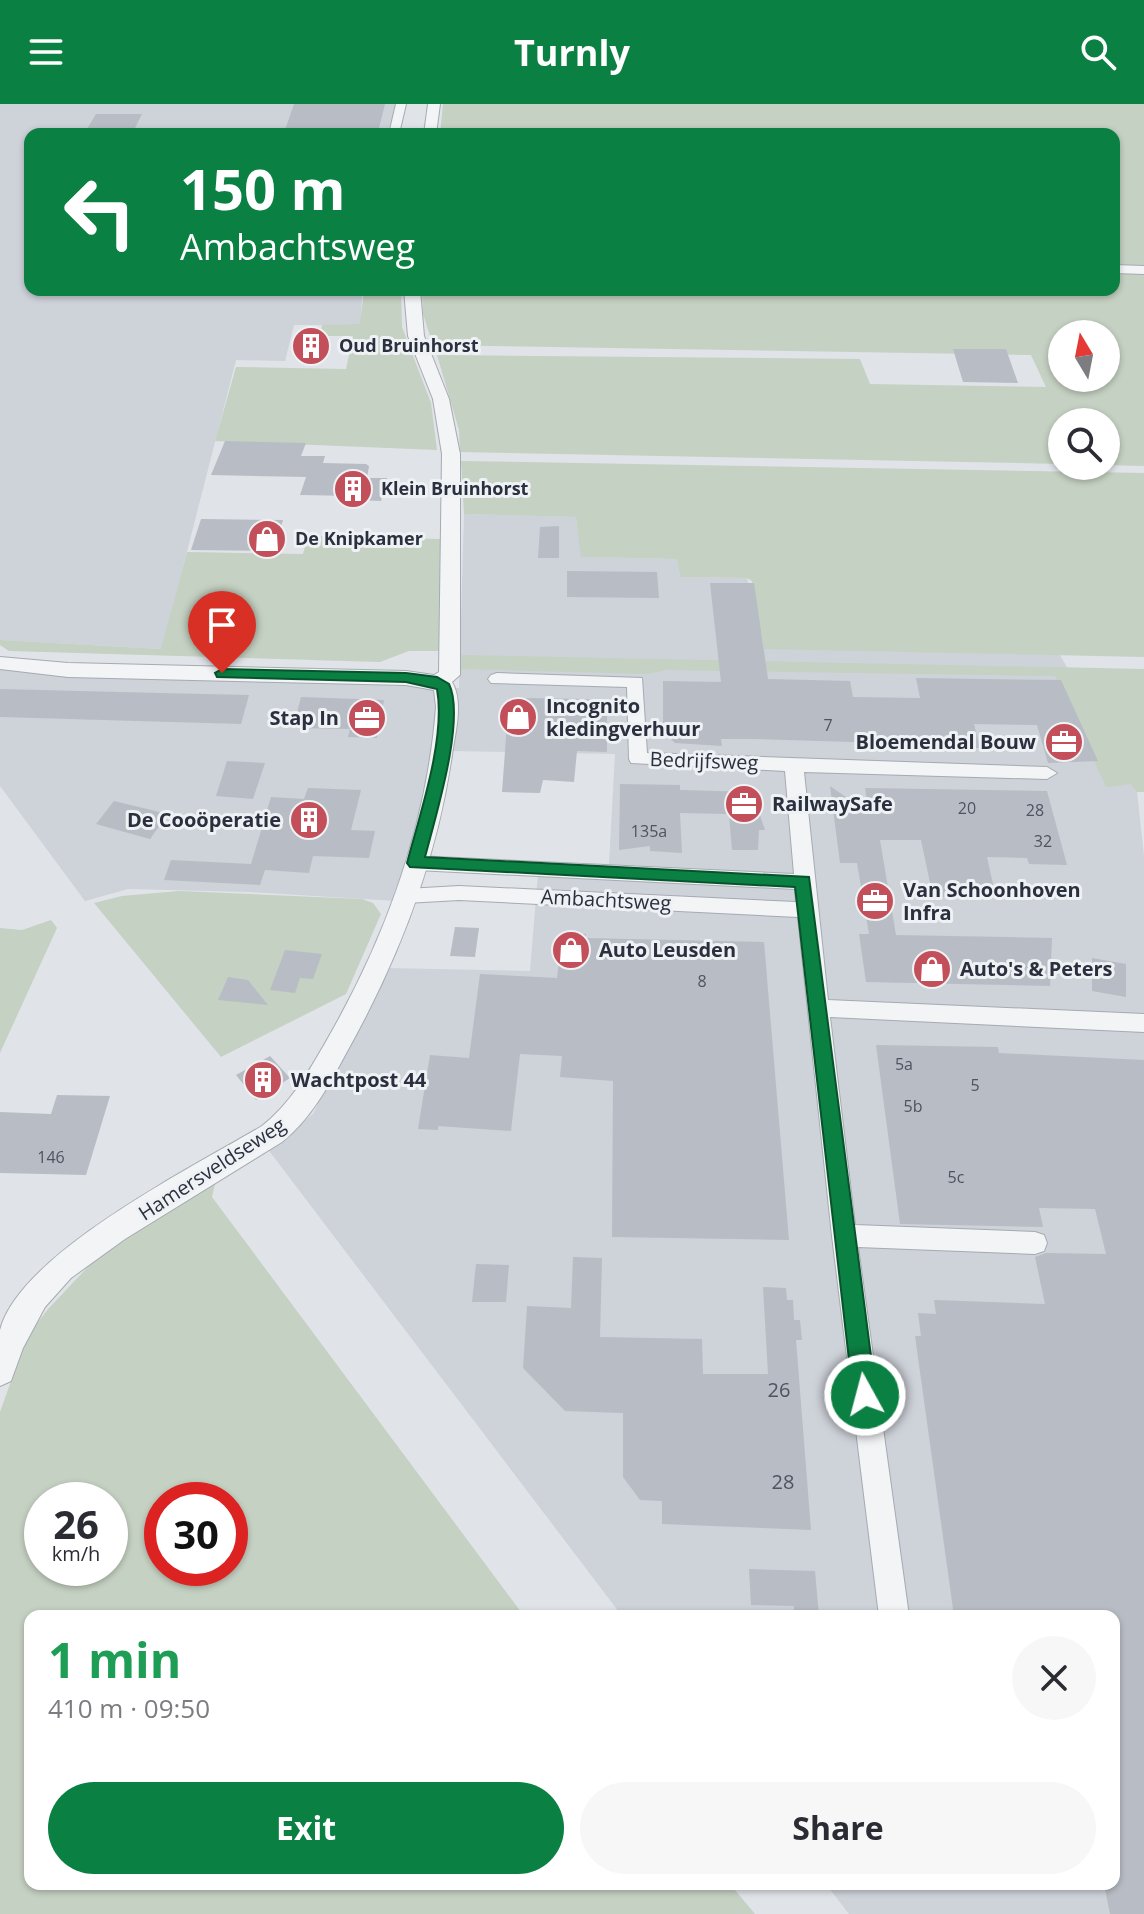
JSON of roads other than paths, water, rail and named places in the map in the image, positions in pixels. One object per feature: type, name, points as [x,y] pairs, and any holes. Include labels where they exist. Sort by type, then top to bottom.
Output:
[{"type":"street","points":[[395,128],[401,104]]},
{"type":"street","points":[[431,128],[434,104]]},
{"type":"street","points":[[1120,269],[1144,270]]},
{"type":"street","points":[[0,663],[68,670],[406,678],[437,682],[449,675],[453,483],[441,399],[414,328],[412,296]]},
{"type":"street","name":"Bedrijfsweg","points":[[497,679],[636,682],[638,759],[1047,773]]},
{"type":"street","name":"Hamersveldseweg","points":[[0,1371],[9,1344],[34,1297],[60,1269],[115,1230],[246,1152],[292,1117],[315,1085],[370,988],[416,863],[440,765],[447,702],[444,687],[437,682]]},
{"type":"street","points":[[794,765],[803,882],[844,1236],[893,1610]]},
{"type":"street","name":"Ambachtsweg","points":[[416,863],[803,882]]},
{"type":"street","name":"Ambachtsweg","points":[[406,896],[459,893],[806,910]]},
{"type":"street","points":[[819,1008],[1144,1023]]},
{"type":"street","points":[[844,1236],[1035,1243]]},
{"type":"place","name":"Oud Bruinhorst","points":[[311,346]]},
{"type":"place","name":"Klein Bruinhorst","points":[[353,489]]},
{"type":"place","name":"De Knipkamer","points":[[267,539]]},
{"type":"place","name":"Incognito kledingverhuur","points":[[518,717]]},
{"type":"place","name":"Stap In","points":[[367,718]]},
{"type":"place","name":"Bloemendal Bouw","points":[[1064,742]]},
{"type":"place","name":"RailwaySafe","points":[[744,804]]},
{"type":"place","name":"De Cooöperatie","points":[[309,820]]},
{"type":"place","name":"Van Schoonhoven Infra","points":[[875,901]]},
{"type":"place","name":"Auto Leusden","points":[[571,950]]},
{"type":"place","name":"Auto's & Peters","points":[[932,969]]},
{"type":"place","name":"Wachtpost 44","points":[[263,1080]]}]
